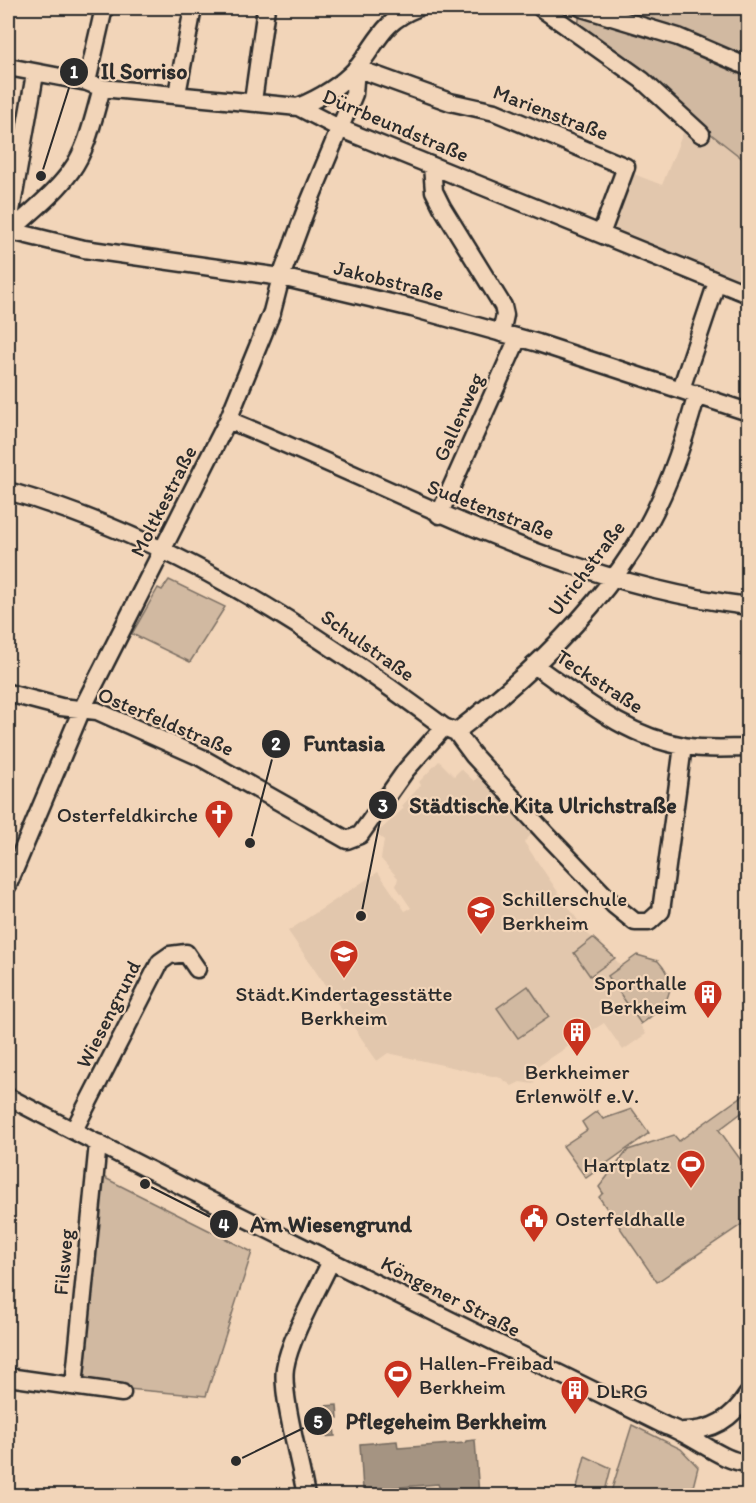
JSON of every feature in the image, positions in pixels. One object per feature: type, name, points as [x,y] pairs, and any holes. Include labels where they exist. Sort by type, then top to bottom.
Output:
[{"type":"street","points":[[9,232],[37,209],[72,170],[86,140],[104,8]]},
{"type":"street","points":[[177,94],[193,8]]},
{"type":"street","points":[[253,101],[266,8]]},
{"type":"street","points":[[298,107],[329,93],[356,68],[393,12],[417,8]]},
{"type":"street","points":[[541,8],[642,80],[701,134]]},
{"type":"street","points":[[582,8],[678,37],[748,67]]},
{"type":"street","name":"Dürrbeundstraße","points":[[8,67],[94,85],[298,107],[339,128],[748,294]]},
{"type":"street","name":"Moltkestraße","points":[[8,885],[82,709],[228,420],[272,312],[281,277],[354,94],[356,68]]},
{"type":"street","name":"Marienstraße","points":[[356,68],[450,102],[495,112],[626,166],[601,234]]},
{"type":"street","points":[[9,232],[35,74]]},
{"type":"street","points":[[432,166],[437,197],[503,306],[505,315],[501,333]]},
{"type":"street","name":"Jakobstraße","points":[[9,232],[84,249],[281,277],[431,312],[697,394],[748,412]]},
{"type":"street","points":[[681,389],[717,282]]},
{"type":"street","name":"Gallenweg","points":[[439,515],[518,338]]},
{"type":"street","name":"Ulrichstraße","points":[[360,835],[406,770],[450,729],[534,665],[582,615],[612,579],[635,547],[661,497],[680,452],[697,394]]},
{"type":"street","name":"Sudetenstraße","points":[[228,420],[439,515],[612,579],[696,599],[748,606]]},
{"type":"street","name":"Schulstraße","points":[[8,491],[95,521],[163,551],[241,590],[306,629],[450,729],[614,905],[630,920],[640,923],[654,920],[661,911],[683,746]]},
{"type":"street","name":"Teckstraße","points":[[534,665],[624,726],[683,746],[748,748]]},
{"type":"street","name":"Osterfeldstraße","points":[[8,693],[61,707],[97,711],[200,757],[278,799],[343,839],[352,840],[360,835]]},
{"type":"street","name":"Wiesengrund","points":[[74,1130],[160,962],[170,955],[186,953],[197,969]]},
{"type":"street","name":"Köngener Straße","points":[[8,1097],[150,1172],[541,1367],[666,1426],[683,1431],[727,1458],[748,1462]]},
{"type":"street","name":"Filsweg","points":[[74,1386],[98,1143]]},
{"type":"street","points":[[306,1496],[286,1388],[285,1369],[290,1349],[331,1261]]},
{"type":"street","points":[[8,1377],[122,1393]]},
{"type":"street","points":[[683,1431],[716,1425],[726,1420],[746,1402]]},
{"type":"shaded area","points":[[580,8],[748,8],[748,163],[578,30]]},
{"type":"shaded area","points":[[689,118],[748,163],[748,284],[607,229],[631,173],[662,185]]},
{"type":"shaded area","points":[[169,580],[225,607],[190,662],[132,634],[158,588],[162,590]]},
{"type":"shaded area","points":[[439,761],[454,776],[461,769],[474,781],[478,777],[532,834],[524,842],[558,892],[586,932],[622,966],[609,976],[646,1034],[623,1050],[604,1023],[540,1065],[535,1070],[537,1074],[533,1084],[520,1082],[512,1086],[501,1078],[388,1053],[377,1061],[288,931],[378,872],[405,911],[411,908],[396,886],[398,878],[381,859],[384,840],[376,834],[404,808],[402,806],[421,785],[419,782]]},
{"type":"shaded area","points":[[593,938],[615,958],[590,976],[574,953]]},
{"type":"shaded area","points":[[637,955],[658,961],[669,980],[670,988],[664,1004],[641,1024],[608,976]]},
{"type":"shaded area","points":[[528,986],[549,1017],[518,1038],[497,1008]]},
{"type":"shaded area","name":"Hartplatz","points":[[748,1092],[748,1108],[719,1130],[748,1170],[748,1220],[657,1282],[599,1197],[603,1193],[599,1187],[628,1150],[674,1135],[679,1141]]},
{"type":"shaded area","points":[[632,1109],[649,1133],[586,1178],[563,1146],[587,1130],[582,1122],[597,1111],[603,1119]]},
{"type":"shaded area","points":[[101,1176],[252,1252],[206,1396],[94,1386],[82,1377]]},
{"type":"shaded area","points":[[337,1405],[338,1418],[333,1418],[335,1436],[319,1437],[317,1420],[324,1420],[324,1406]]},
{"type":"shaded area","points":[[632,1425],[681,1449],[698,1467],[691,1495],[610,1495]]},
{"type":"shaded area","points":[[475,1440],[479,1495],[442,1495],[438,1484],[363,1490],[360,1444],[397,1441],[398,1448],[465,1443]]},
{"type":"shaded area","points":[[585,1456],[611,1468],[604,1495],[575,1495]]},
{"type":"place","name":"Il Sorriso","points":[[41,176]]},
{"type":"place","name":"Osterfeldkirche","points":[[219,840]]},
{"type":"place","name":"Funtasia","points":[[250,843]]},
{"type":"place","name":"Städtische Kita Ulrichstraße","points":[[361,916]]},
{"type":"place","name":"Schillerschule Berkheim","points":[[481,936]]},
{"type":"place","name":"Städt.Kindertagesstätte Berkheim","points":[[344,980]]},
{"type":"place","name":"Sporthalle Berkheim","points":[[708,1020]]},
{"type":"place","name":"Berkheimer Erlenwölf e.V.","points":[[577,1058]]},
{"type":"place","name":"Am Wiesengrund","points":[[145,1184]]},
{"type":"place","name":"Hartplatz","points":[[691,1190]]},
{"type":"place","name":"Osterfeldhalle","points":[[534,1244]]},
{"type":"place","name":"Hallen-Freibad Berkheim","points":[[398,1400]]},
{"type":"place","name":"DLRG","points":[[575,1416]]},
{"type":"place","name":"Pflegeheim Berkheim","points":[[236,1461]]}]
